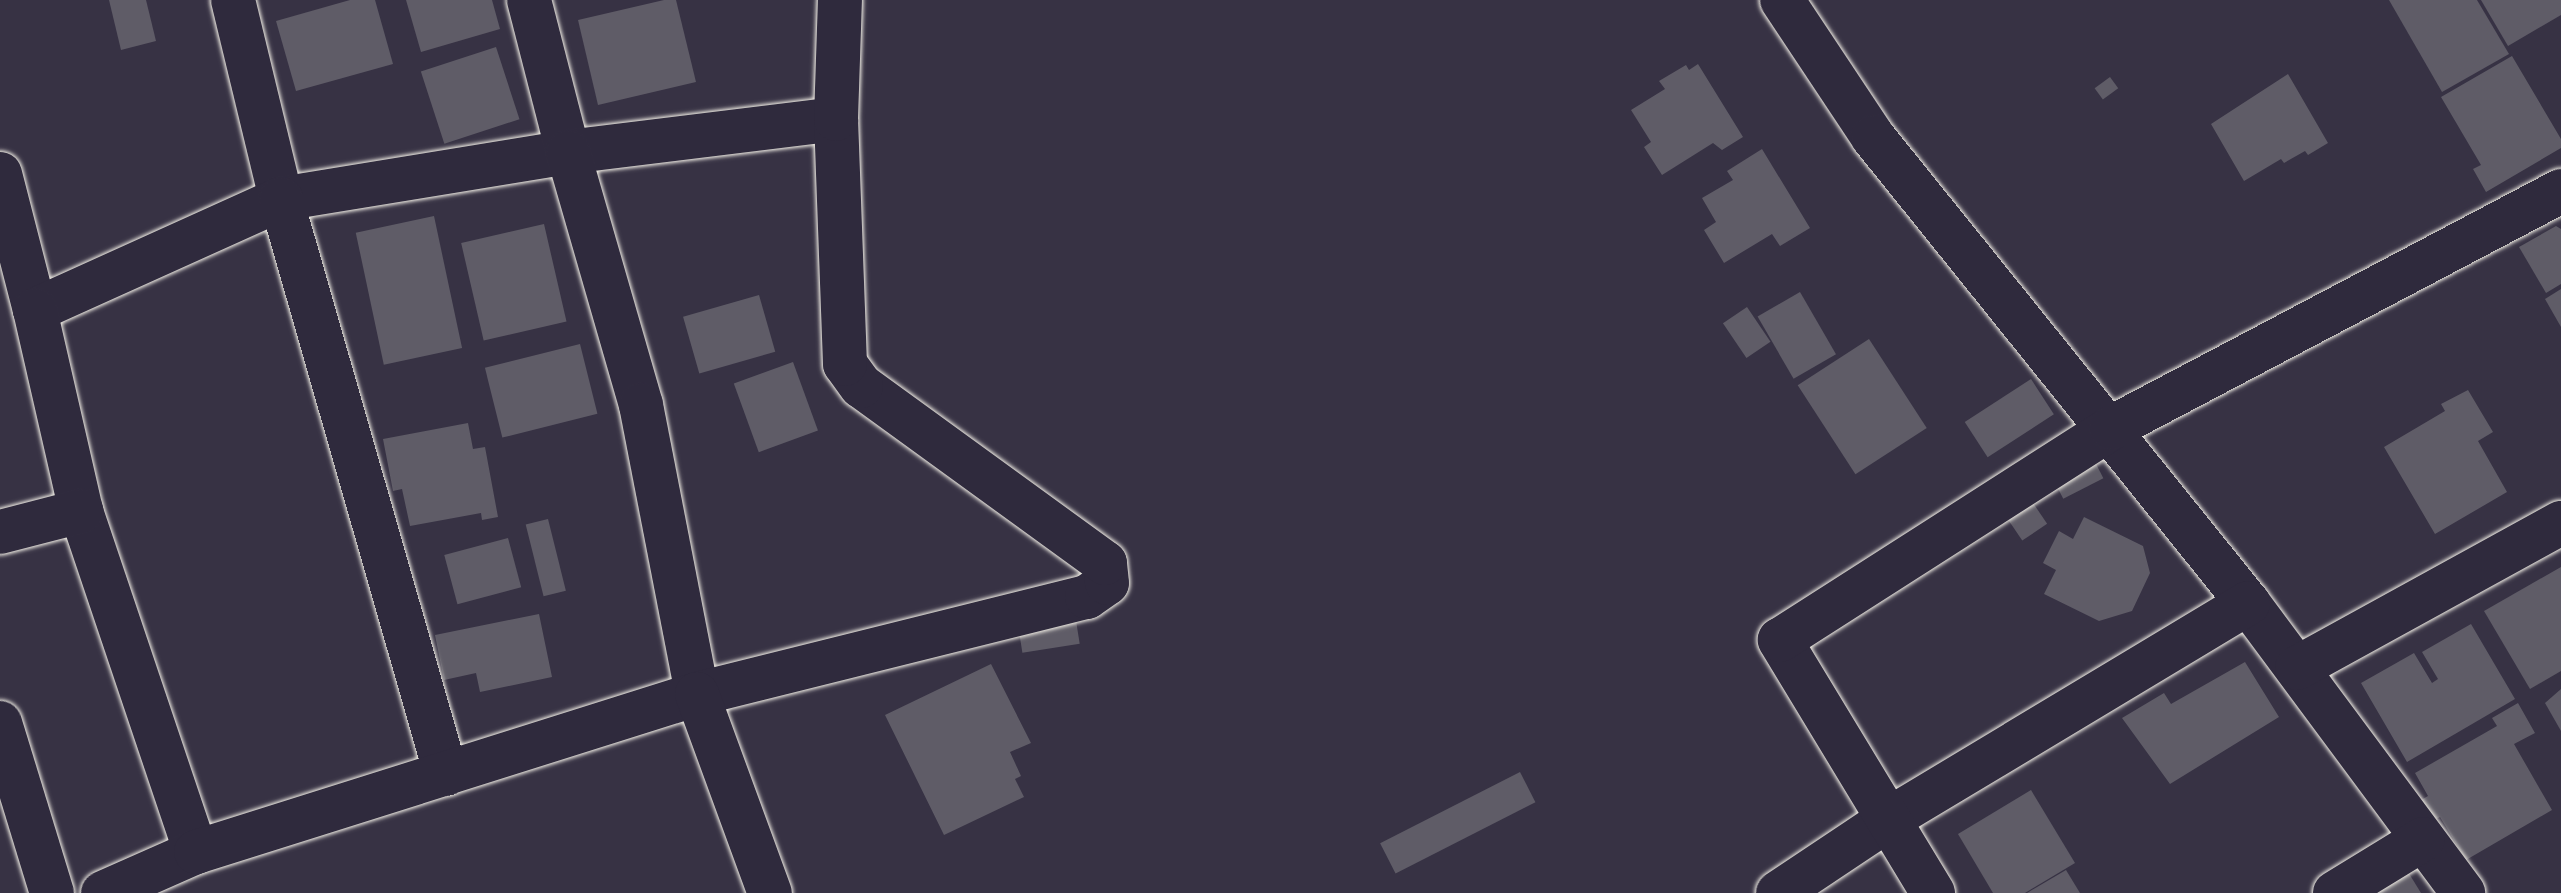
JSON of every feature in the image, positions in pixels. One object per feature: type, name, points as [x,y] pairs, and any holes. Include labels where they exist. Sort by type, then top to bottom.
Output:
[{"type":"street","points":[[233,0],[281,199],[446,774]]},
{"type":"street","points":[[529,0],[568,152],[641,405],[697,694],[770,893]]},
{"type":"street","points":[[103,893],[196,852],[697,694],[1087,597],[1107,583],[1105,563],[861,386],[845,364],[836,119],[840,0]]},
{"type":"street","points":[[1782,0],[1873,137],[2111,428],[2248,603],[2463,893]]},
{"type":"street","points":[[35,310],[281,199],[568,152],[836,119]]},
{"type":"street","points":[[0,174],[81,511],[196,852]]},
{"type":"street","points":[[1933,893],[1780,640],[2111,428],[2561,191]]},
{"type":"street","points":[[0,532],[81,511]]},
{"type":"street","points":[[2297,668],[2561,523]]},
{"type":"street","points":[[1778,893],[1889,819],[2248,603]]},
{"type":"street","points":[[0,723],[52,893]]},
{"type":"street","points":[[2335,893],[2423,839]]},
{"type":"building","points":[[109,0],[146,0],[156,41],[121,50]]},
{"type":"building","points":[[350,0],[375,0],[393,64],[296,91],[276,21]]},
{"type":"building","points":[[406,0],[492,0],[500,29],[421,52]]},
{"type":"building","points":[[676,0],[696,82],[598,105],[578,20]]},
{"type":"building","points":[[2389,0],[2477,0],[2509,54],[2442,92]]},
{"type":"building","points":[[2481,0],[2561,0],[2561,15],[2508,46]]},
{"type":"building","points":[[496,47],[519,119],[444,144],[421,71]]},
{"type":"building","points":[[2512,56],[2561,139],[2561,148],[2486,192],[2473,169],[2481,165],[2441,97]]},
{"type":"building","points":[[1698,64],[1743,137],[1722,150],[1713,143],[1662,175],[1644,147],[1651,142],[1631,110],[1665,89],[1659,81],[1686,65],[1689,70]]},
{"type":"building","points":[[2288,74],[2328,143],[2308,155],[2305,151],[2284,163],[2281,159],[2244,181],[2211,124]]},
{"type":"building","points":[[2110,77],[2118,88],[2103,99],[2095,88]]},
{"type":"building","points":[[1762,149],[1810,228],[1780,246],[1772,234],[1724,263],[1704,230],[1716,222],[1702,198],[1733,180],[1727,171]]},
{"type":"building","points":[[434,216],[462,348],[384,365],[356,233]]},
{"type":"building","points":[[544,224],[566,321],[484,341],[461,243]]},
{"type":"building","points":[[2556,226],[2561,229],[2561,284],[2546,293],[2519,247]]},
{"type":"building","points":[[2561,289],[2561,327],[2545,299]]},
{"type":"building","points":[[1800,292],[1836,354],[1794,379],[1758,316]]},
{"type":"building","points":[[759,295],[775,352],[699,373],[683,317]]},
{"type":"building","points":[[1747,307],[1770,342],[1746,358],[1723,323]]},
{"type":"building","points":[[1869,339],[1927,428],[1855,474],[1798,385]]},
{"type":"building","points":[[580,344],[597,414],[502,438],[485,368]]},
{"type":"building","points":[[793,362],[818,431],[759,452],[734,384]]},
{"type":"building","points":[[2031,379],[2054,414],[1988,457],[1965,422]]},
{"type":"building","points":[[2468,390],[2493,432],[2478,441],[2507,492],[2435,534],[2384,447],[2445,411],[2441,404]]},
{"type":"building","points":[[468,423],[473,449],[485,447],[498,517],[482,520],[481,513],[410,526],[402,489],[393,491],[383,439]]},
{"type":"building","points":[[2092,456],[2103,478],[2063,499],[2052,476]]},
{"type":"building","points":[[2027,494],[2047,524],[2022,541],[2002,511]]},
{"type":"building","points":[[2084,517],[2143,546],[2150,573],[2132,611],[2099,621],[2044,594],[2056,570],[2043,563],[2059,531],[2073,539]]},
{"type":"building","points":[[548,519],[566,591],[544,596],[526,525]]},
{"type":"building","points":[[508,538],[521,587],[457,604],[444,555]]},
{"type":"building","points":[[2561,567],[2561,671],[2530,689],[2484,611]]},
{"type":"building","points":[[539,614],[552,677],[480,692],[476,673],[444,680],[435,635]]},
{"type":"building","points":[[1075,614],[1080,644],[1022,653],[1018,623]]},
{"type":"building","points":[[2471,624],[2515,699],[2407,762],[2361,683],[2414,653],[2432,683],[2438,679],[2422,652]]},
{"type":"building","points":[[2245,662],[2279,717],[2170,784],[2122,718],[2164,693],[2171,704]]},
{"type":"building","points":[[991,664],[1031,743],[1010,752],[1021,776],[1015,779],[1024,797],[944,835],[885,715]]},
{"type":"building","points":[[2561,689],[2561,731],[2545,703]]},
{"type":"building","points":[[2518,703],[2535,733],[2514,744],[2552,810],[2466,860],[2440,817],[2433,821],[2421,800],[2428,796],[2415,773],[2497,726],[2492,718]]},
{"type":"building","points":[[1520,772],[1535,802],[1396,874],[1380,843]]},
{"type":"building","points":[[2031,790],[2075,863],[2025,893],[1993,893],[1958,834]]},
{"type":"building","points":[[2405,867],[2421,893],[2362,893]]},
{"type":"building","points":[[2066,870],[2080,893],[2027,893]]}]
